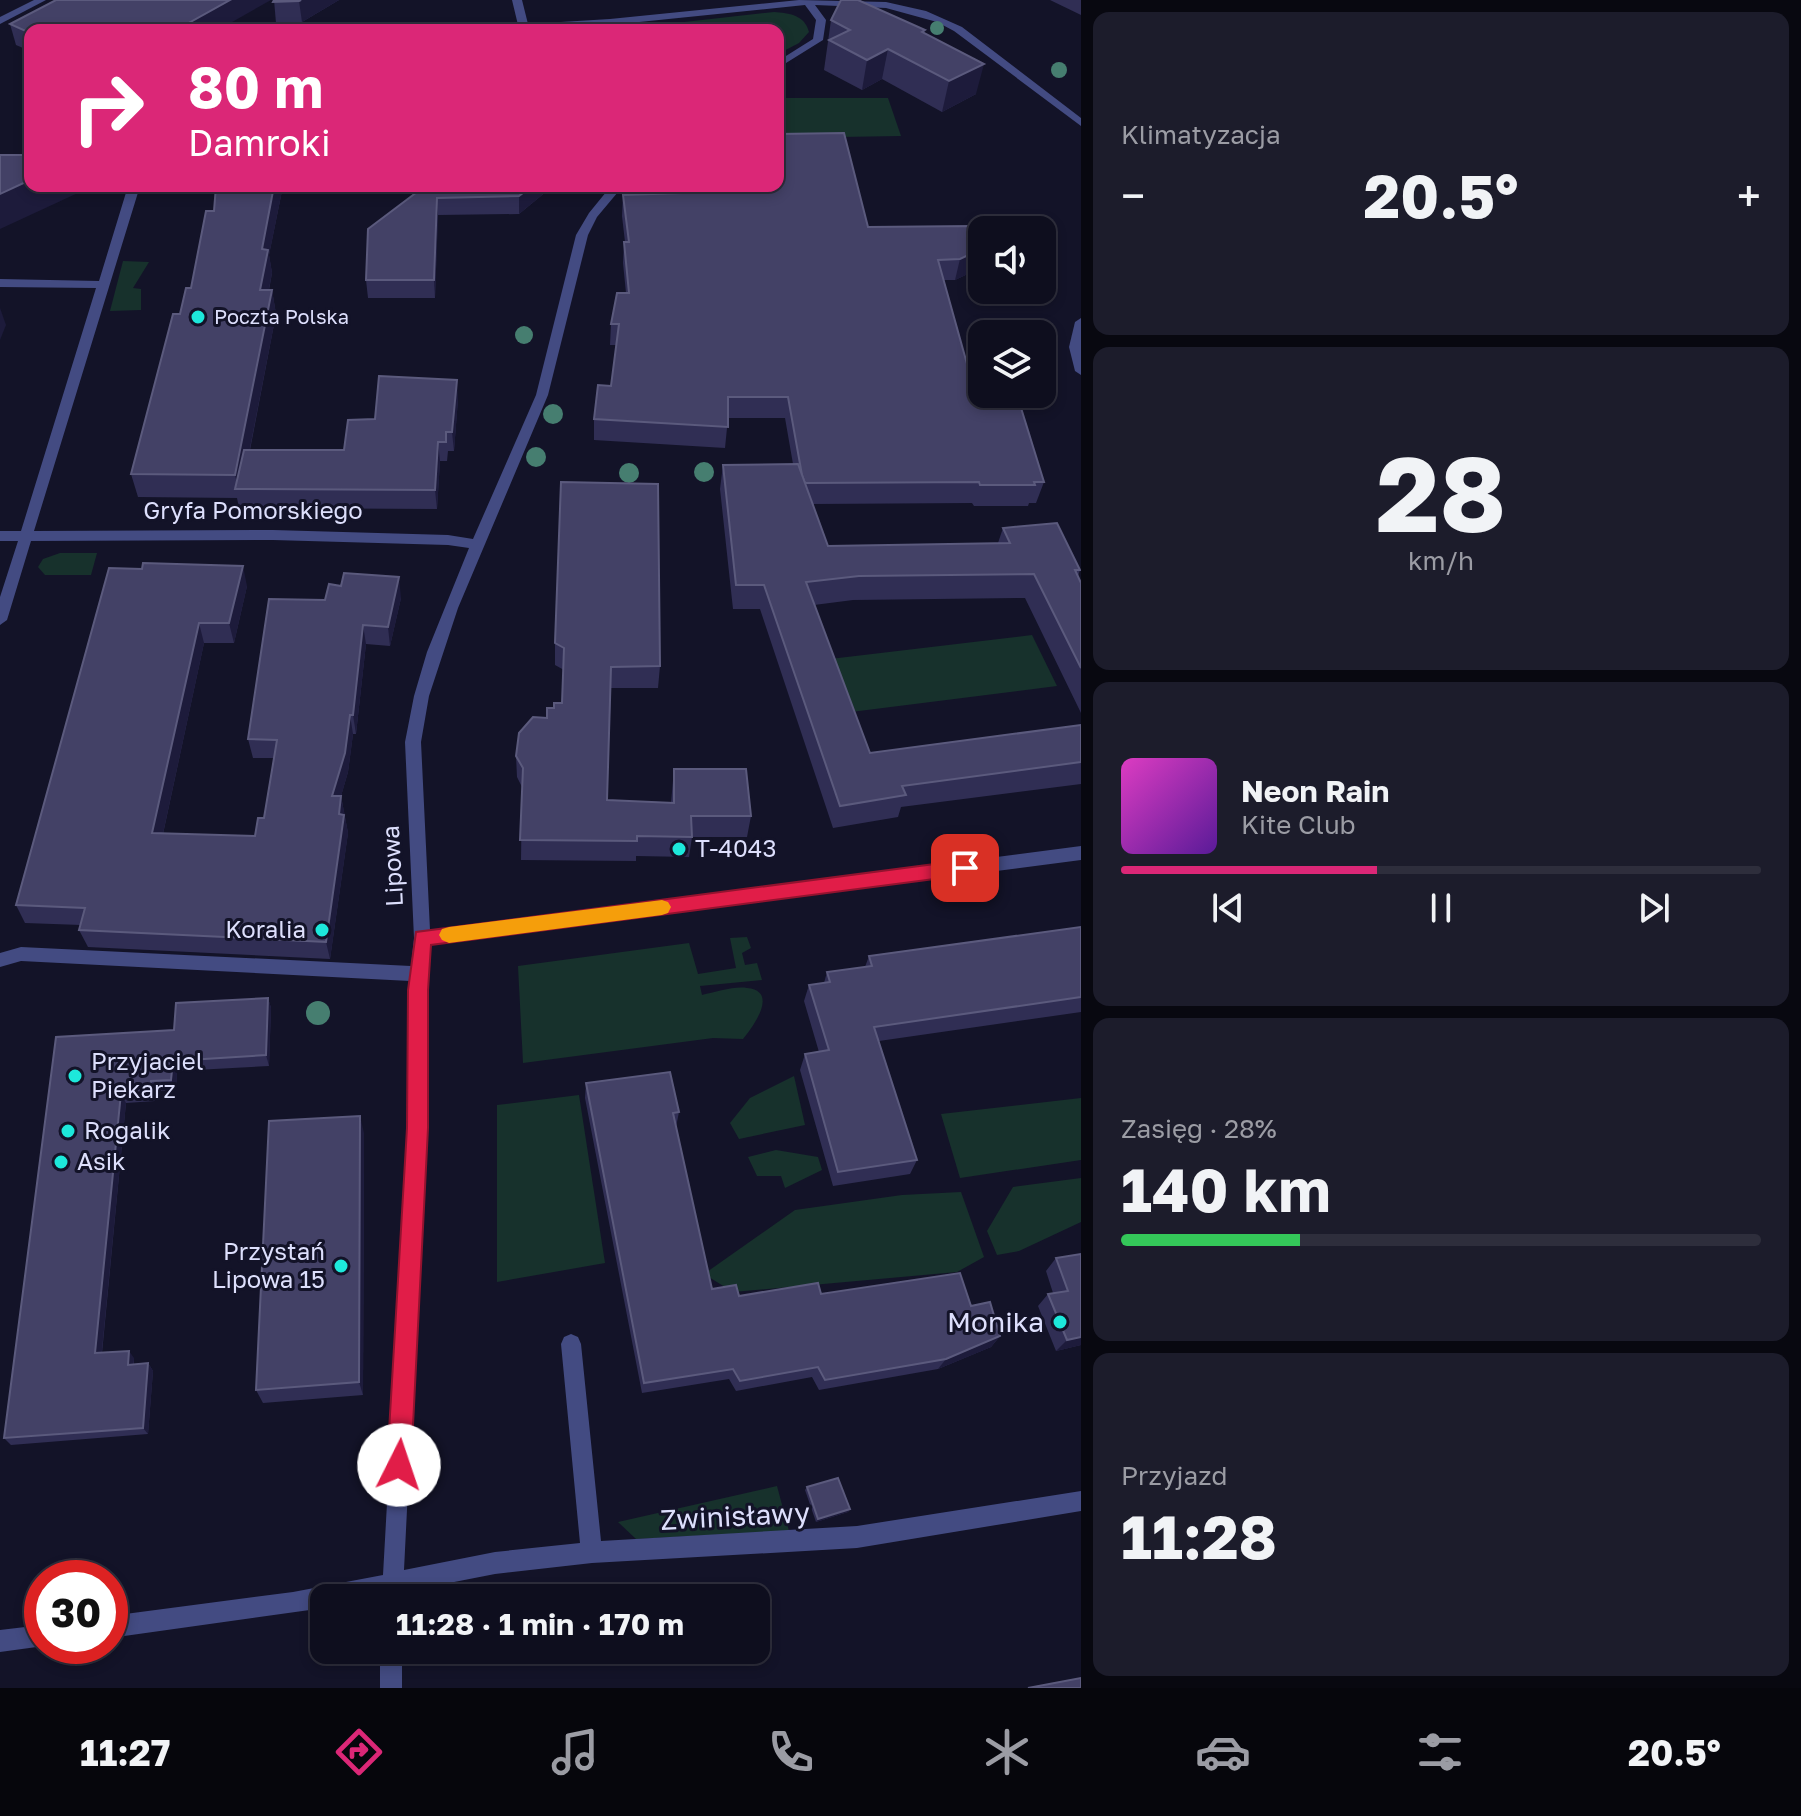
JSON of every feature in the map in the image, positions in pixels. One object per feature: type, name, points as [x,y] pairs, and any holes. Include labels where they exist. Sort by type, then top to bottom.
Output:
[{"type":"street","points":[[0,21],[41,0]]},
{"type":"street","points":[[517,0],[523,24]]},
{"type":"street","points":[[784,61],[818,40],[821,20],[807,1]]},
{"type":"street","points":[[629,24],[807,1],[890,6],[940,19],[958,29],[1081,123]]},
{"type":"street","points":[[0,620],[132,192]]},
{"type":"street","name":"Lipowa","points":[[392,1584],[417,1128],[418,990],[422,938],[413,742],[417,713],[450,604],[479,545],[541,396],[554,356],[582,234],[613,192]]},
{"type":"street","points":[[0,283],[103,285]]},
{"type":"street","points":[[1081,322],[1075,347],[1081,371]]},
{"type":"street","name":"Gryfa Pomorskiego","points":[[0,536],[273,535],[448,540],[479,545]]},
{"type":"street","points":[[422,938],[1081,853]]},
{"type":"street","points":[[0,960],[21,954],[421,974]]},
{"type":"street","points":[[571,1344],[592,1552]]},
{"type":"street","name":"Zwinisławy","points":[[418,1584],[495,1563],[592,1552],[857,1537],[1081,1501]]},
{"type":"street","points":[[128,1625],[310,1601]]},
{"type":"street","points":[[0,1641],[24,1638]]},
{"type":"street","points":[[391,1664],[391,1688]]},
{"type":"green space","points":[[774,12],[800,18],[809,32],[799,43],[784,51],[784,24],[667,24]]},
{"type":"green space","points":[[784,98],[888,98],[901,136],[784,138]]},
{"type":"green space","points":[[123,261],[149,262],[133,288],[141,289],[141,310],[110,311]]},
{"type":"green space","points":[[60,553],[97,553],[91,575],[45,575],[38,567],[43,559]]},
{"type":"green space","points":[[1032,635],[1057,686],[851,712],[830,659]]},
{"type":"green space","points":[[747,937],[751,948],[742,953],[745,965],[757,963],[762,980],[700,986],[702,995],[747,988],[762,996],[761,1010],[743,1039],[713,1038],[523,1063],[518,966],[689,943],[698,974],[736,968],[730,938]]},
{"type":"green space","points":[[794,1076],[805,1125],[739,1139],[730,1123],[750,1098]]},
{"type":"green space","points":[[579,1095],[605,1263],[497,1282],[497,1105]]},
{"type":"green space","points":[[1081,1098],[1081,1160],[960,1178],[941,1114]]},
{"type":"green space","points":[[776,1150],[818,1157],[822,1170],[785,1188],[781,1176],[757,1176],[748,1157]]},
{"type":"green space","points":[[1081,1178],[1081,1222],[1019,1251],[997,1255],[987,1231],[1013,1187]]},
{"type":"green space","points":[[961,1192],[984,1257],[957,1272],[733,1292],[704,1274],[795,1210],[902,1195]]},
{"type":"green space","points":[[777,1486],[789,1531],[636,1539],[618,1522]]},
{"type":"building","points":[[56,0],[230,0],[187,24],[24,24],[24,30],[10,24]]},
{"type":"building","points":[[841,0],[858,0],[925,30],[922,32],[984,64],[949,81],[888,49],[867,60],[829,40],[850,30],[831,20]]},
{"type":"building","points":[[844,133],[868,227],[968,226],[968,255],[960,259],[938,260],[968,367],[968,408],[1021,408],[1044,482],[1034,482],[1035,485],[980,485],[979,482],[805,483],[788,397],[728,397],[728,427],[594,419],[598,385],[611,386],[619,324],[611,324],[617,293],[629,293],[624,242],[629,242],[623,195],[784,192],[784,134]]},
{"type":"building","points":[[0,155],[24,155],[24,183],[0,194]]},
{"type":"building","points":[[216,192],[273,192],[262,249],[268,250],[260,290],[272,290],[235,475],[131,474],[173,314],[180,314],[186,288],[191,288],[206,211],[214,211]]},
{"type":"building","points":[[417,192],[524,192],[519,196],[437,198],[434,280],[366,280],[368,229]]},
{"type":"building","points":[[379,376],[457,380],[452,432],[446,432],[446,442],[438,442],[435,490],[235,489],[244,450],[344,450],[348,420],[375,419]]},
{"type":"building","points":[[798,464],[828,546],[1010,543],[1003,528],[1057,523],[1080,570],[1075,570],[1081,583],[1081,668],[1034,574],[859,576],[806,582],[870,753],[1081,725],[1081,762],[902,786],[906,795],[840,806],[764,585],[736,585],[723,465]]},
{"type":"building","points":[[561,482],[658,484],[660,666],[611,667],[607,800],[674,803],[674,769],[746,769],[751,816],[691,816],[692,837],[637,836],[637,841],[520,840],[523,768],[516,756],[519,733],[533,717],[547,718],[547,708],[554,708],[554,703],[562,703],[564,648],[555,643]]},
{"type":"building","points":[[143,563],[243,566],[229,623],[199,623],[152,833],[255,836],[258,818],[264,818],[277,740],[248,739],[269,599],[325,600],[329,584],[341,586],[344,573],[399,577],[388,627],[363,625],[353,715],[350,715],[345,753],[332,796],[341,796],[339,814],[344,815],[326,942],[79,930],[85,908],[16,905],[109,568],[142,569]]},
{"type":"building","points":[[1081,927],[1081,997],[874,1027],[917,1160],[838,1172],[805,1054],[829,1050],[809,985],[830,982],[827,972],[872,966],[869,956]]},
{"type":"building","points":[[268,998],[266,1055],[173,1061],[171,1080],[151,1081],[150,1091],[121,1093],[95,1353],[129,1351],[128,1365],[148,1363],[143,1428],[4,1438],[56,1037],[174,1030],[176,1003]]},
{"type":"building","points":[[670,1072],[679,1112],[673,1113],[712,1289],[736,1285],[739,1296],[818,1283],[821,1294],[960,1273],[971,1306],[990,1302],[1000,1336],[946,1359],[825,1380],[818,1367],[740,1381],[733,1369],[644,1383],[586,1083]]},
{"type":"building","points":[[360,1116],[359,1382],[256,1390],[269,1121]]},
{"type":"building","points":[[1081,1254],[1081,1337],[1067,1340],[1048,1294],[1068,1291],[1056,1258]]},
{"type":"building","points":[[838,1478],[850,1509],[818,1519],[807,1487]]},
{"type":"building","points":[[1081,1678],[1081,1688],[1028,1688]]},
{"type":"slow traffic","points":[[449,935],[662,907]]},
{"type":"place","name":"Poczta Polska","points":[[198,317]]},
{"type":"place","name":"T-4043","points":[[679,849]]},
{"type":"place","name":"Koralia","points":[[322,930]]},
{"type":"place","name":"Przyjaciel Piekarz","points":[[75,1076]]},
{"type":"place","name":"Rogalik","points":[[68,1131]]},
{"type":"place","name":"Asik","points":[[61,1162]]},
{"type":"place","name":"Przystań Lipowa 15","points":[[341,1266]]},
{"type":"place","name":"Monika","points":[[1060,1322]]},
{"type":"route","points":[[399,1465],[417,1128],[418,990],[422,938],[965,868]]}]
